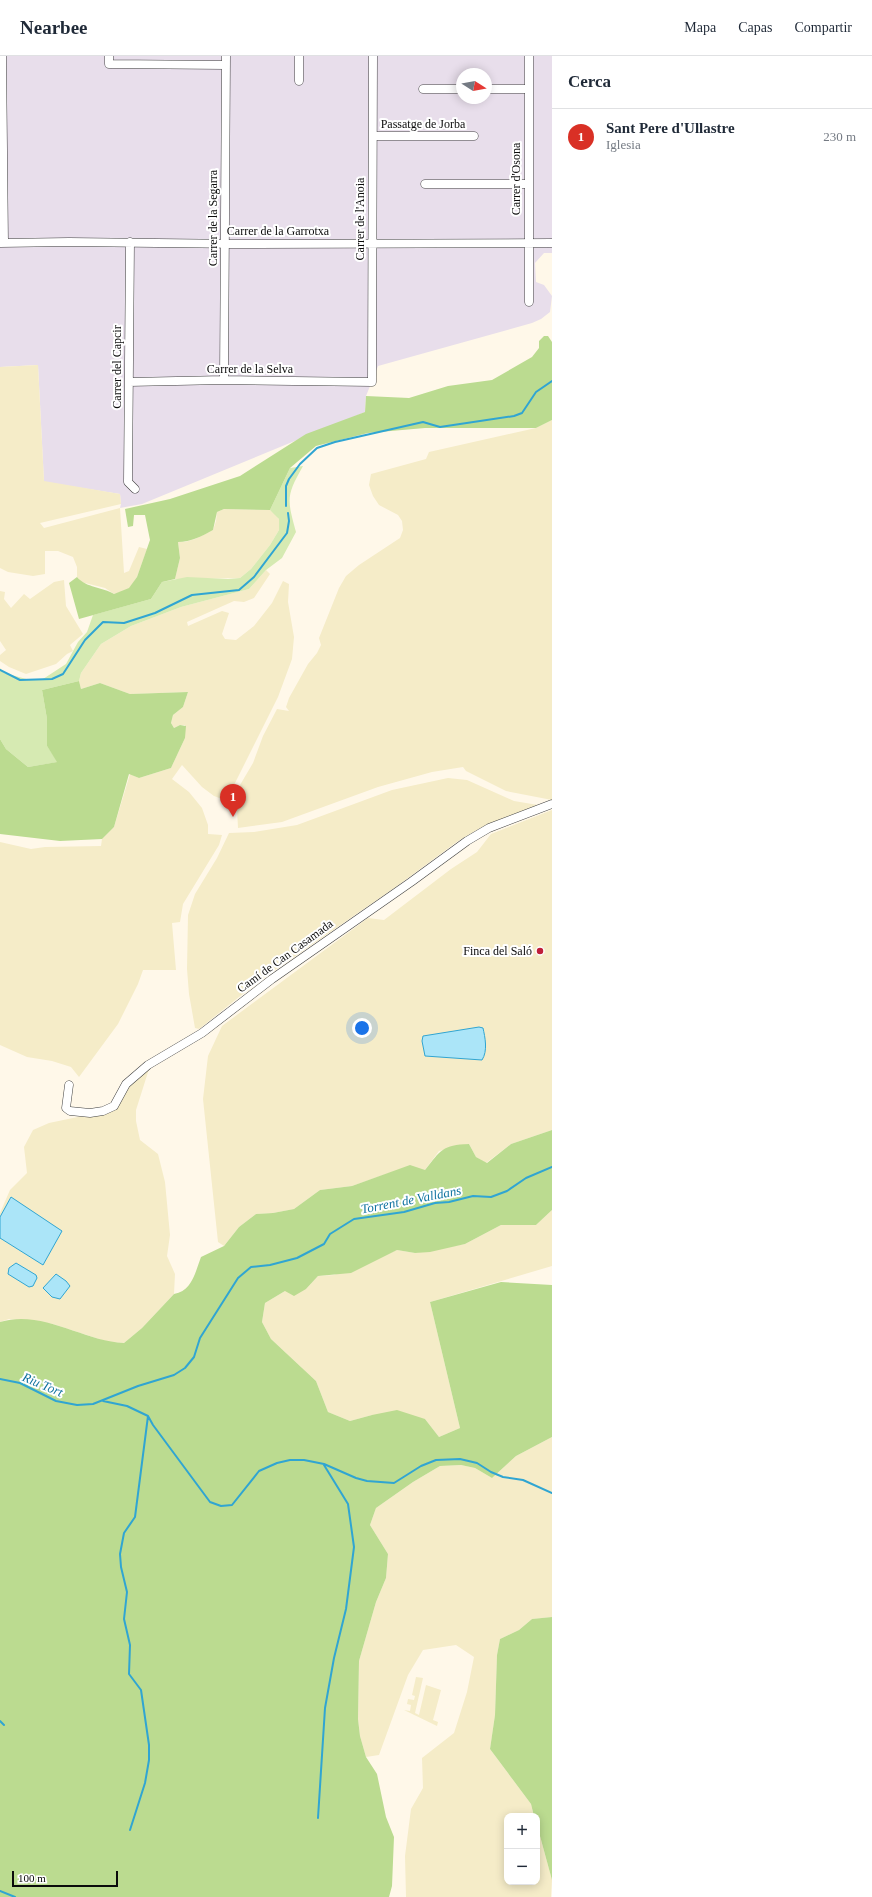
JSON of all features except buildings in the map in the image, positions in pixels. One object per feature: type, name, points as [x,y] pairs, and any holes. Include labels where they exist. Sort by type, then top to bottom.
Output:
[{"type":"street","points":[[1,243],[2,56]]},
{"type":"street","points":[[109,56],[109,64],[226,60]]},
{"type":"street","points":[[299,56],[299,80]]},
{"type":"street","name":"Carrer de l'Anoia","points":[[372,382],[373,56]]},
{"type":"street","name":"Carrer d'Osona","points":[[529,56],[529,302]]},
{"type":"street","name":"Carrer de la Segarra","points":[[224,380],[226,60]]},
{"type":"street","points":[[423,89],[456,89]]},
{"type":"street","points":[[492,89],[529,89]]},
{"type":"street","name":"Passatge de Jorba","points":[[372,136],[474,136]]},
{"type":"street","points":[[425,184],[528,184]]},
{"type":"street","name":"Carrer del Capcir","points":[[130,242],[128,482],[134,489]]},
{"type":"street","name":"Carrer de la Garrotxa","points":[[1,243],[552,243]]},
{"type":"street","name":"Carrer de la Selva","points":[[129,382],[224,380],[372,382]]},
{"type":"street","name":"Camí de Can Casamada","points":[[69,1085],[66,1108],[70,1111],[90,1113],[103,1111],[114,1106],[126,1084],[148,1065],[202,1033],[272,979],[467,841],[489,828],[549,804]]},
{"type":"shaded area","points":[[0,56],[552,56],[552,253],[544,253],[535,263],[536,282],[544,285],[552,296],[550,312],[541,319],[532,323],[378,366],[366,396],[365,412],[142,504],[120,508],[120,494],[44,482],[38,365],[0,367]]},
{"type":"shaded area","points":[[38,365],[44,481],[120,494],[121,504],[40,523],[44,528],[120,508],[124,573],[129,571],[139,547],[147,549],[137,577],[130,588],[121,592],[114,594],[105,588],[81,582],[77,577],[77,567],[73,557],[58,551],[45,551],[45,574],[33,576],[8,572],[0,568],[0,367]]},
{"type":"shaded area","points":[[552,420],[552,800],[506,791],[466,771],[463,767],[432,772],[378,787],[282,822],[238,828],[237,809],[228,810],[230,802],[253,763],[263,736],[277,709],[289,711],[286,707],[289,698],[308,664],[317,653],[321,645],[319,638],[339,588],[346,576],[359,565],[400,538],[403,530],[402,521],[398,515],[379,505],[373,496],[369,485],[371,474],[426,459],[429,452],[536,428]]},
{"type":"shaded area","points":[[224,509],[270,510],[279,519],[279,530],[270,545],[251,569],[240,578],[175,579],[180,558],[178,542],[185,542],[195,539],[213,530],[217,512]]},
{"type":"shaded area","points":[[266,570],[270,574],[254,598],[244,602],[234,601],[187,622],[188,626],[222,611],[229,613],[222,634],[225,639],[236,640],[254,626],[272,603],[283,581],[289,584],[288,602],[294,637],[292,659],[278,697],[234,785],[226,797],[222,799],[214,796],[202,787],[182,765],[172,779],[189,792],[202,808],[208,825],[208,834],[222,835],[219,845],[183,904],[180,922],[172,923],[176,970],[143,970],[138,984],[118,1024],[79,1077],[71,1067],[52,1061],[27,1057],[0,1045],[0,842],[31,849],[45,847],[101,846],[102,839],[114,827],[130,774],[139,778],[171,768],[185,738],[185,725],[180,725],[174,728],[171,723],[173,715],[183,707],[188,692],[130,694],[100,683],[81,689],[79,681],[81,673],[101,644],[131,626],[181,607],[249,589]]},
{"type":"shaded area","points":[[64,580],[66,606],[83,634],[70,645],[73,651],[67,654],[56,664],[26,674],[9,667],[0,661],[0,655],[6,650],[0,641],[0,591],[5,592],[4,599],[11,608],[24,594],[30,599],[54,582]]},
{"type":"shaded area","points":[[448,778],[467,780],[514,801],[538,805],[480,828],[458,841],[397,886],[259,981],[199,1029],[195,1028],[189,994],[187,969],[188,915],[195,894],[217,858],[229,833],[254,832],[297,825],[392,790]]},
{"type":"shaded area","points":[[552,810],[552,1130],[511,1144],[486,1163],[476,1157],[469,1144],[439,1151],[425,1170],[389,1173],[352,1186],[320,1190],[294,1209],[273,1213],[256,1214],[239,1227],[224,1246],[218,1242],[203,1099],[208,1056],[222,1026],[368,918],[384,920],[451,869],[477,852],[491,834]]},
{"type":"shaded area","points":[[149,1069],[136,1110],[136,1121],[140,1140],[158,1154],[165,1182],[170,1235],[167,1256],[175,1274],[174,1294],[142,1328],[124,1343],[108,1342],[53,1324],[9,1319],[0,1322],[0,1213],[10,1190],[27,1173],[24,1147],[33,1130],[49,1123],[116,1109],[122,1096],[134,1081]]},
{"type":"shaded area","points":[[552,1210],[552,1266],[430,1302],[460,1428],[439,1437],[425,1419],[372,1415],[350,1421],[328,1412],[316,1381],[271,1339],[262,1322],[265,1303],[285,1291],[306,1289],[318,1276],[334,1275],[397,1250],[415,1253],[465,1244],[501,1225],[536,1225]]},
{"type":"shaded area","points":[[552,1437],[552,1617],[532,1619],[519,1630],[500,1639],[497,1655],[495,1715],[490,1749],[531,1804],[533,1813],[504,1813],[504,1885],[540,1885],[540,1836],[552,1880],[551,1897],[406,1897],[405,1856],[411,1809],[423,1788],[422,1758],[454,1733],[467,1692],[474,1657],[456,1645],[423,1650],[408,1675],[379,1755],[366,1757],[360,1736],[358,1719],[359,1661],[376,1602],[386,1578],[388,1554],[370,1525],[376,1508],[413,1482],[440,1466],[461,1465],[475,1468],[492,1478],[516,1456]]},
{"type":"shaded area","points":[[416,1677],[423,1678],[415,1713],[419,1715],[426,1685],[441,1690],[433,1720],[438,1722],[437,1726],[404,1710],[410,1711],[411,1705],[407,1704],[408,1699],[414,1700],[415,1696],[412,1695]]},
{"type":"green space","points":[[544,336],[548,336],[552,342],[552,420],[536,428],[425,428],[368,433],[316,446],[290,468],[270,510],[224,509],[217,512],[213,530],[192,540],[178,542],[180,558],[175,579],[162,582],[151,599],[79,619],[69,583],[77,577],[85,583],[114,594],[129,588],[137,577],[150,540],[145,515],[134,515],[133,526],[128,527],[125,509],[170,499],[240,476],[306,434],[365,412],[366,396],[409,398],[448,386],[492,380],[532,357],[539,348],[539,341]]},
{"type":"green space","points":[[303,466],[293,484],[290,498],[291,512],[296,532],[282,558],[266,570],[249,589],[181,607],[131,626],[101,644],[81,673],[79,681],[42,690],[47,719],[47,746],[58,762],[28,767],[6,749],[0,739],[0,668],[4,673],[30,680],[43,679],[66,664],[78,642],[87,632],[93,615],[151,599],[162,582],[187,577],[228,579],[240,578],[251,569],[270,545],[279,530],[279,519],[270,510],[290,468]]},
{"type":"green space","points":[[79,681],[81,689],[100,683],[130,694],[188,692],[183,707],[173,715],[171,723],[174,728],[180,725],[186,726],[185,738],[171,768],[139,778],[129,774],[114,827],[102,839],[60,841],[0,834],[0,739],[6,749],[28,767],[57,762],[47,746],[47,719],[42,690]]},
{"type":"green space","points":[[552,1130],[552,1210],[536,1225],[501,1225],[465,1244],[430,1252],[415,1253],[397,1250],[351,1273],[318,1276],[306,1289],[294,1296],[285,1291],[265,1303],[262,1322],[271,1339],[316,1381],[328,1412],[350,1421],[397,1410],[425,1419],[439,1437],[460,1428],[430,1302],[501,1282],[552,1285],[552,1437],[516,1456],[492,1478],[475,1468],[461,1465],[440,1466],[413,1482],[376,1508],[370,1525],[388,1554],[386,1578],[376,1602],[359,1661],[358,1719],[360,1736],[366,1757],[377,1774],[386,1817],[394,1837],[392,1886],[389,1897],[0,1897],[0,1322],[16,1319],[47,1322],[93,1337],[124,1343],[142,1328],[174,1294],[185,1289],[189,1285],[195,1275],[201,1257],[224,1246],[239,1227],[256,1214],[273,1213],[294,1209],[320,1190],[352,1186],[410,1165],[425,1170],[439,1153],[447,1147],[469,1144],[476,1157],[487,1163],[511,1144]]},
{"type":"green space","points":[[552,1617],[552,1880],[540,1836],[540,1813],[533,1813],[531,1804],[490,1749],[495,1715],[497,1655],[500,1639],[519,1630],[532,1619]]},
{"type":"water","points":[[479,1027],[483,1028],[485,1040],[485,1052],[482,1060],[425,1056],[422,1041],[423,1036]]},
{"type":"water","points":[[11,1197],[62,1231],[43,1265],[0,1238],[0,1217]]},
{"type":"water","points":[[16,1263],[36,1275],[37,1278],[33,1286],[29,1287],[8,1274],[9,1268]]},
{"type":"water","points":[[56,1274],[70,1286],[60,1299],[52,1297],[43,1288]]},
{"type":"waterway","points":[[286,506],[286,486],[289,479],[300,464],[317,448],[335,442],[423,422],[440,427],[514,416],[522,413],[536,392],[552,381]]},
{"type":"waterway","points":[[0,670],[20,680],[52,679],[63,674],[85,640],[103,622],[124,623],[155,613],[192,595],[239,590],[254,577],[287,533],[289,521],[288,513]]},
{"type":"waterway","name":"Torrent de Valldans","points":[[0,1379],[20,1383],[56,1401],[77,1405],[93,1404],[138,1386],[174,1375],[185,1368],[194,1357],[200,1338],[238,1278],[251,1267],[270,1265],[297,1258],[324,1244],[330,1234],[354,1219],[404,1212],[435,1203],[449,1202],[473,1196],[491,1197],[507,1191],[526,1178],[552,1167]]},
{"type":"waterway","points":[[103,1401],[127,1406],[148,1416],[153,1425],[210,1502],[221,1506],[232,1505],[259,1471],[277,1463],[290,1460],[304,1460],[324,1464],[356,1478],[367,1481],[394,1483],[421,1466],[436,1460],[460,1459],[477,1463],[491,1472],[503,1477],[523,1480],[552,1493]]},
{"type":"waterway","points":[[130,1830],[145,1783],[149,1760],[149,1745],[141,1690],[129,1674],[130,1645],[124,1619],[127,1592],[121,1567],[120,1554],[124,1533],[135,1517],[148,1416]]},
{"type":"waterway","points":[[318,1818],[325,1708],[334,1658],[346,1609],[354,1547],[348,1504],[324,1465]]},
{"type":"waterway","points":[[0,1721],[4,1725]]},
{"type":"waterway","points":[[0,1891],[15,1897]]},
{"type":"place","name":"Sant Pere d'Ullastre","points":[[233,817]]},
{"type":"place","name":"Finca del Saló","points":[[540,951]]},
{"type":"water label","name":"Riu Tort","points":[[43,1384]]}]
